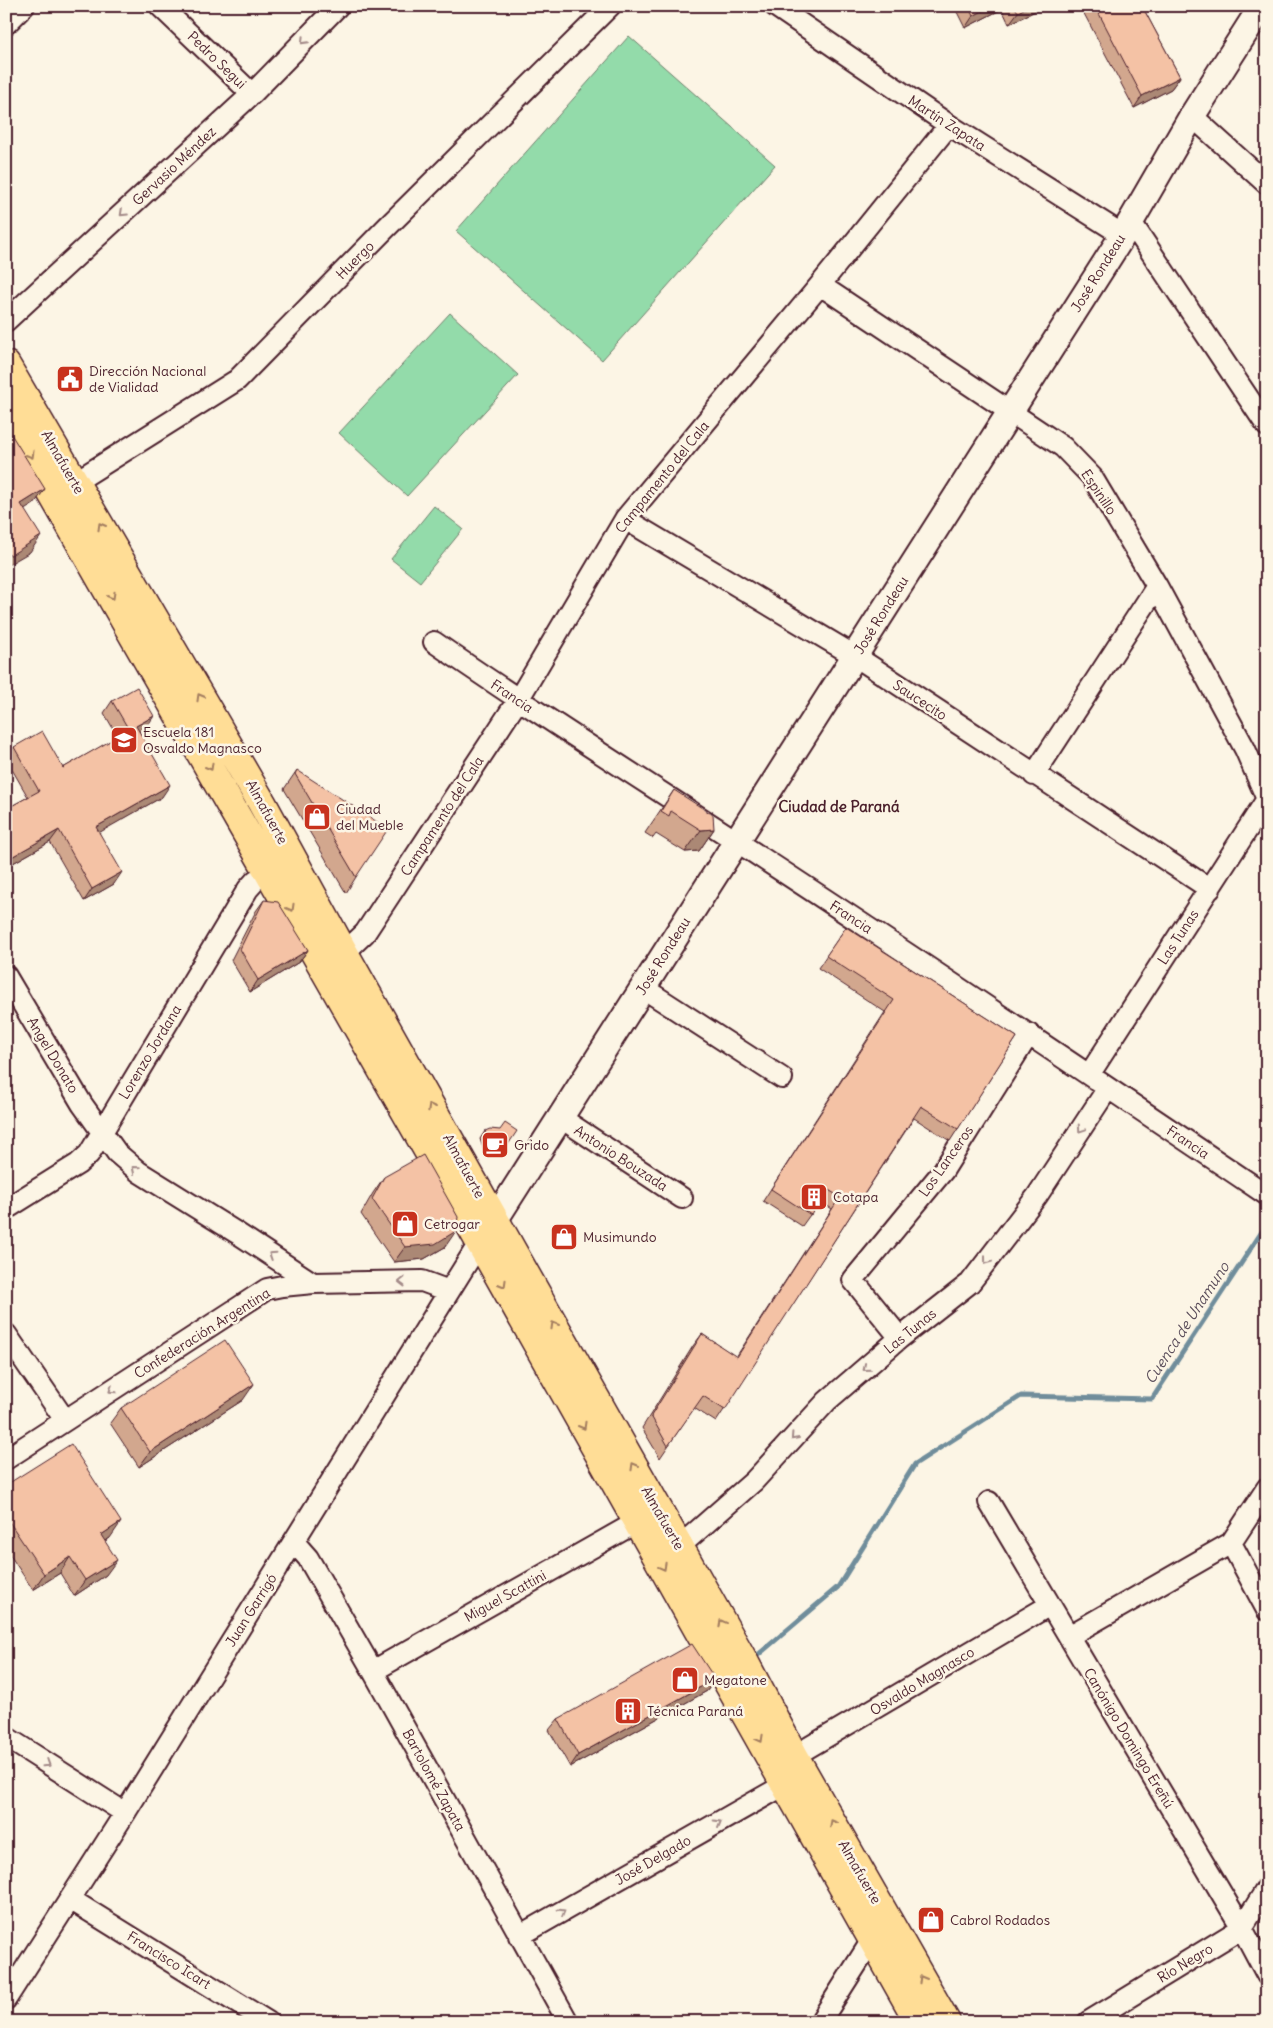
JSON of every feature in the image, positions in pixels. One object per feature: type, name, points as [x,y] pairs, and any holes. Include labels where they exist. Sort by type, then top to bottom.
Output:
[{"type":"main road","name":"Almafuerte","points":[[6,365],[262,803],[344,953],[637,1522],[919,2022]]},
{"type":"main road","name":"Almafuerte","points":[[6,413],[271,873],[680,1546],[794,1756],[946,2022]]},
{"type":"street","points":[[6,24],[24,6]]},
{"type":"street","name":"Pedro Segui","points":[[160,6],[252,94]]},
{"type":"street","name":"Gervasio Méndez","points":[[6,321],[252,94],[338,6]]},
{"type":"street","name":"Huergo","points":[[75,482],[238,380],[386,228],[610,6]]},
{"type":"street","name":"Martín Zapata","points":[[775,6],[949,125],[1127,228],[1267,426]]},
{"type":"street","points":[[1262,6],[1267,10]]},
{"type":"street","name":"José Rondeau","points":[[487,1231],[561,1118],[736,840],[1127,228],[1192,116],[1262,6]]},
{"type":"street","points":[[1192,116],[1267,184]]},
{"type":"street","name":"Campamento del Cala","points":[[344,953],[365,933],[518,700],[625,518],[820,285],[949,125]]},
{"type":"street","name":"Espinillo","points":[[820,285],[1063,447],[1092,477],[1157,586],[1245,749],[1267,799]]},
{"type":"street","name":"Saucecito","points":[[625,518],[855,656],[1210,889]]},
{"type":"street","points":[[1034,774],[1157,586]]},
{"type":"street","name":"Francia","points":[[434,642],[518,700],[736,840],[1029,1034],[1267,1195]]},
{"type":"street","name":"Las Tunas","points":[[1088,1074],[1267,799]]},
{"type":"street","name":"Lorenzo Jordana","points":[[6,1209],[78,1164],[89,1154],[248,889],[256,880],[271,873]]},
{"type":"street","name":"Angel Donato","points":[[6,976],[82,1104],[117,1153],[139,1172],[313,1283]]},
{"type":"street","points":[[643,988],[782,1078]]},
{"type":"street","name":"Los Lanceros","points":[[900,1338],[853,1280],[943,1171],[1029,1034]]},
{"type":"street","name":"Las Tunas","points":[[680,1546],[754,1481],[827,1401],[900,1338],[970,1283],[1037,1196],[1108,1088]]},
{"type":"street","name":"Antonio Bouzada","points":[[561,1118],[682,1198]]},
{"type":"street","name":"Juan Garrigó","points":[[6,1999],[125,1813],[487,1231]]},
{"type":"street","name":"Confederación Argentina","points":[[6,1459],[267,1290],[282,1286],[313,1283],[422,1281],[449,1291]]},
{"type":"street","points":[[6,1334],[65,1420]]},
{"type":"street","points":[[1068,1636],[1230,1543],[1267,1488]]},
{"type":"street","name":"Canónigo Domingo Ereñú","points":[[989,1502],[1242,1928],[1267,1975]]},
{"type":"street","name":"Miguel Scattini","points":[[374,1671],[637,1522]]},
{"type":"street","name":"Bartolomé Zapata","points":[[294,1542],[308,1558],[374,1671],[568,2022]]},
{"type":"street","points":[[1230,1543],[1267,1610]]},
{"type":"street","name":"Osvaldo Magnasco","points":[[794,1756],[1050,1605]]},
{"type":"street","points":[[6,1737],[125,1813]]},
{"type":"street","name":"José Delgado","points":[[519,1936],[786,1784]]},
{"type":"street","name":"Río Negro","points":[[1088,2022],[1242,1928],[1267,1888]]},
{"type":"street","name":"Francisco Icart","points":[[70,1899],[268,2022]]},
{"type":"street","points":[[820,2022],[872,1940]]},
{"type":"green space","points":[[629,36],[775,165],[602,360],[456,231]]},
{"type":"green space","points":[[450,313],[518,375],[407,496],[339,433]]},
{"type":"green space","points":[[434,506],[463,529],[420,582],[391,559]]},
{"type":"building","points":[[968,6],[992,6],[973,16]]},
{"type":"building","points":[[1014,6],[1029,6],[1018,12]]},
{"type":"building","points":[[1095,6],[1142,6],[1180,77],[1142,96]]},
{"type":"building","points":[[6,426],[45,489],[21,504],[41,536],[11,555],[6,554]]},
{"type":"building","points":[[137,687],[154,716],[136,726],[170,785],[96,827],[122,872],[92,889],[59,830],[8,859],[6,857],[6,809],[39,791],[14,747],[42,731],[63,768],[129,730],[112,701]]},
{"type":"building","points":[[297,770],[388,829],[356,877],[295,774]]},
{"type":"building","points":[[674,790],[713,815],[714,829],[701,830],[671,811],[669,816],[661,811]]},
{"type":"building","points":[[264,900],[278,902],[308,950],[258,980],[240,949]]},
{"type":"building","name":"Cotapa","points":[[846,927],[1017,1037],[958,1129],[921,1106],[725,1410],[703,1396],[668,1446],[651,1416],[702,1334],[737,1357],[840,1197],[827,1189],[811,1215],[771,1189],[894,1000],[826,956]]},
{"type":"building","points":[[505,1123],[517,1131],[509,1143],[491,1149],[485,1131],[490,1129],[500,1130]]},
{"type":"building","name":"Cetrogar","points":[[423,1155],[458,1217],[456,1231],[435,1244],[405,1247],[372,1199],[384,1177]]},
{"type":"building","points":[[225,1340],[254,1384],[150,1452],[121,1408]]},
{"type":"building","points":[[71,1444],[121,1522],[101,1535],[117,1560],[85,1580],[70,1557],[44,1574],[6,1517],[6,1485]]},
{"type":"building","name":"Técnica Paraná","points":[[692,1644],[715,1679],[578,1755],[558,1719]]},
{"type":"waterway","name":"Cuenca de Unamuno","points":[[752,1660],[838,1587],[915,1464],[1021,1396],[1152,1399],[1267,1224]]},
{"type":"place","name":"Dirección Nacional de Vialidad","points":[[70,379]]},
{"type":"place","name":"Escuela 181 Osvaldo Magnasco","points":[[124,740]]},
{"type":"place","name":"Ciudad del Mueble","points":[[317,817]]},
{"type":"place","name":"Grido","points":[[495,1145]]},
{"type":"place","name":"Cotapa","points":[[814,1197]]},
{"type":"place","name":"Cetrogar","points":[[405,1224]]},
{"type":"place","name":"Musimundo","points":[[564,1237]]},
{"type":"place","name":"Megatone","points":[[685,1680]]},
{"type":"place","name":"Técnica Paraná","points":[[628,1711]]},
{"type":"place","name":"Cabrol Rodados","points":[[931,1920]]},
{"type":"district","name":"Ciudad de Paraná","points":[[839,807]]}]
